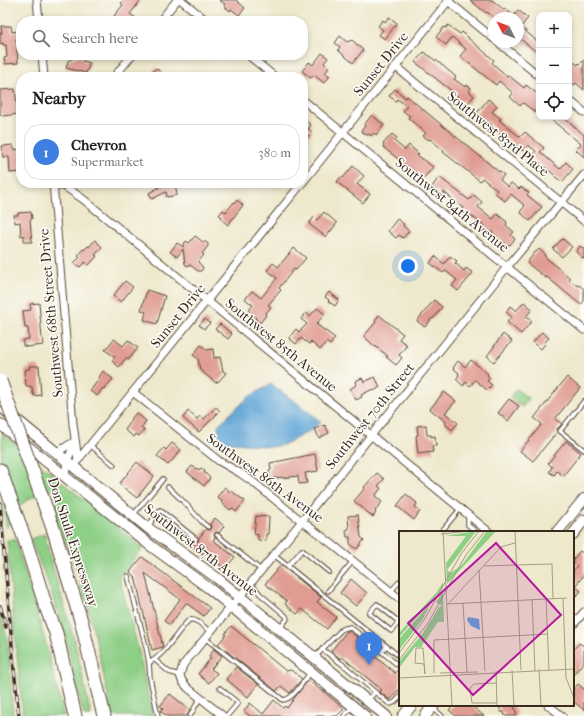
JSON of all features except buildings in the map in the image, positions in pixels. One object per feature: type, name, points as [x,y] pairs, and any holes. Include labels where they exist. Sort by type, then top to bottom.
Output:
[{"type":"highway","name":"Don Shula Expressway","points":[[0,381],[54,532],[82,624],[104,716]]},
{"type":"highway","points":[[0,470],[25,540],[44,604],[56,633],[75,716]]},
{"type":"main road","name":"Southwest 87th Avenue","points":[[0,406],[56,452],[73,462],[148,528],[240,596],[386,716]]},
{"type":"main road","name":"Southwest 87th Avenue","points":[[0,424],[151,546],[210,589],[365,716]]},
{"type":"main road","points":[[65,476],[73,462]]},
{"type":"main road","points":[[558,531],[584,499]]},
{"type":"main road","points":[[574,533],[583,524]]},
{"type":"main road","points":[[148,528],[151,546]]},
{"type":"main road","points":[[403,716],[411,706]]},
{"type":"main road","points":[[425,716],[433,706]]},
{"type":"street","points":[[37,0],[39,16]]},
{"type":"street","points":[[164,16],[176,0]]},
{"type":"street","points":[[181,0],[201,16]]},
{"type":"street","points":[[449,1],[488,34]]},
{"type":"street","name":"Sunset Drive","points":[[308,175],[449,1]]},
{"type":"street","points":[[505,48],[536,74]]},
{"type":"street","points":[[42,60],[44,72]]},
{"type":"street","points":[[118,72],[128,60]]},
{"type":"street","points":[[254,60],[269,72]]},
{"type":"street","name":"Southwest 83rd Place","points":[[396,66],[584,221]]},
{"type":"street","points":[[572,102],[584,112]]},
{"type":"street","name":"Southwest 84th Avenue","points":[[308,104],[584,330]]},
{"type":"street","name":"Southwest 70th Street","points":[[180,675],[183,665],[302,521],[507,267],[584,175]]},
{"type":"street","name":"Southwest 68th Street Drive","points":[[53,188],[75,441],[73,462]]},
{"type":"street","name":"Southwest 85th Avenue","points":[[67,188],[488,531]]},
{"type":"street","name":"Sunset Drive","points":[[73,462],[91,443],[133,392],[297,188]]},
{"type":"street","name":"Southwest 86th Avenue","points":[[133,392],[214,458],[249,479],[399,598]]},
{"type":"street","points":[[56,452],[75,441],[83,445],[91,443]]},
{"type":"street","name":"Southwest 68th Street Drive","points":[[73,462],[75,441]]},
{"type":"street","points":[[570,516],[583,524]]},
{"type":"street","points":[[574,624],[584,612]]},
{"type":"street","points":[[180,675],[184,684],[222,716]]},
{"type":"street","points":[[549,706],[562,716]]},
{"type":"lane","points":[[584,401],[560,431],[584,450]]},
{"type":"lane","points":[[91,443],[114,466]]},
{"type":"lane","points":[[133,515],[163,479]]},
{"type":"lane","points":[[168,487],[208,527]]},
{"type":"lane","points":[[442,531],[460,509]]},
{"type":"lane","points":[[148,528],[150,522],[160,510],[196,539]]},
{"type":"lane","points":[[468,516],[468,525],[475,531]]},
{"type":"lane","points":[[218,534],[261,570]]},
{"type":"lane","points":[[288,566],[302,550],[329,572]]},
{"type":"lane","points":[[274,555],[399,656]]},
{"type":"lane","points":[[328,592],[353,561]]},
{"type":"lane","points":[[128,576],[146,647],[150,678],[158,716]]},
{"type":"lane","points":[[390,592],[399,582]]},
{"type":"lane","points":[[251,583],[260,594],[286,616],[287,619],[279,629]]},
{"type":"lane","points":[[399,620],[377,604],[369,614],[391,631],[399,622]]},
{"type":"lane","points":[[149,663],[162,654],[189,620],[192,619],[196,620],[208,635],[283,700],[288,700],[311,672]]},
{"type":"lane","points":[[315,657],[342,629],[350,627],[399,666]]},
{"type":"lane","points":[[382,652],[386,646]]},
{"type":"lane","points":[[322,650],[346,667],[388,703],[391,704],[399,698]]},
{"type":"lane","points":[[155,660],[169,672],[180,675]]},
{"type":"lane","points":[[338,676],[346,667]]},
{"type":"lane","points":[[220,688],[238,703],[227,716]]},
{"type":"lane","points":[[368,701],[375,692]]},
{"type":"lane","points":[[190,716],[200,698]]},
{"type":"lane","points":[[344,716],[352,706]]},
{"type":"lane","points":[[433,706],[442,716]]},
{"type":"green space","points":[[516,389],[529,399],[522,407],[510,397]]},
{"type":"green space","points":[[2,433],[143,548],[119,577],[138,648],[153,716],[112,716],[84,594],[69,550],[52,513],[63,492],[49,490],[28,499],[20,506],[6,528],[1,456]]},
{"type":"green space","points":[[45,534],[50,558],[75,642],[91,716],[84,716],[64,633],[47,580],[30,539]]},
{"type":"green space","points":[[7,540],[16,540],[44,637],[64,716],[23,716]]},
{"type":"green space","points":[[0,609],[8,644],[13,716],[1,716]]},
{"type":"water","points":[[271,384],[321,422],[311,430],[286,444],[272,447],[228,442],[219,437],[218,425],[250,396]]},
{"type":"railway","points":[[0,503],[19,716]]},
{"type":"railway","points":[[0,606],[6,627]]},
{"type":"place","name":"Chevron","points":[[369,665]]}]
